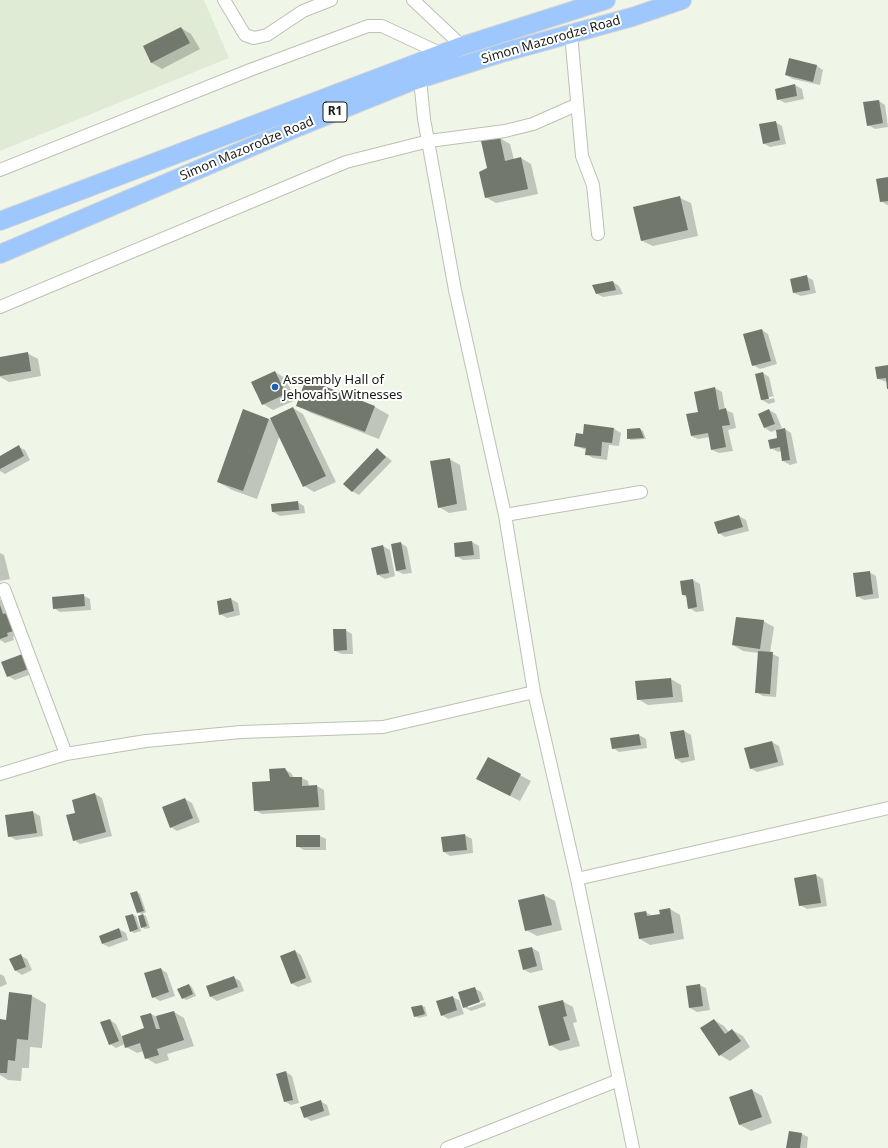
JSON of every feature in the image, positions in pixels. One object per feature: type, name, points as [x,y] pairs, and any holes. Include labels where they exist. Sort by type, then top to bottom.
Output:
[{"type":"highway","name":"Simon Mazorodze Road","points":[[0,221],[462,46],[606,0]]},
{"type":"highway","name":"Simon Mazorodze Road","points":[[0,254],[291,130],[420,79],[632,17],[682,0]]},
{"type":"street","points":[[224,0],[245,35],[254,38],[267,35],[302,10],[331,0]]},
{"type":"street","points":[[413,0],[462,46]]},
{"type":"street","points":[[0,170],[250,70],[368,26],[382,26],[442,54]]},
{"type":"street","points":[[571,34],[576,105],[582,156],[594,185],[598,234]]},
{"type":"street","points":[[420,79],[424,119],[455,290],[505,515],[534,692],[577,879],[633,1148]]},
{"type":"street","points":[[0,307],[346,162],[429,141],[505,131],[533,124],[576,105]]},
{"type":"street","points":[[505,515],[640,492]]},
{"type":"street","points":[[4,589],[66,754]]},
{"type":"street","points":[[0,774],[66,754],[146,741],[241,732],[383,728],[534,692]]},
{"type":"street","points":[[577,879],[888,808]]},
{"type":"street","points":[[447,1148],[619,1080]]},
{"type":"shaded area","points":[[0,0],[204,0],[229,58],[0,151]]},
{"type":"building","points":[[181,27],[190,43],[151,63],[143,46]]},
{"type":"building","points":[[789,58],[817,65],[813,82],[785,75]]},
{"type":"building","points":[[795,84],[797,96],[777,100],[775,89]]},
{"type":"building","points":[[879,100],[883,123],[867,126],[863,102]]},
{"type":"building","points":[[776,121],[780,140],[763,144],[759,124]]},
{"type":"building","points":[[500,137],[505,161],[521,157],[528,189],[485,198],[479,172],[487,168],[481,141]]},
{"type":"building","points":[[888,177],[888,201],[880,202],[876,179]]},
{"type":"building","points":[[680,196],[688,230],[641,241],[633,207]]},
{"type":"building","points":[[807,275],[810,290],[793,293],[790,279]]},
{"type":"building","points":[[613,281],[616,290],[596,294],[592,285]]},
{"type":"building","points":[[762,329],[771,361],[752,366],[743,334]]},
{"type":"building","points":[[28,352],[31,371],[0,376],[0,357]]},
{"type":"building","points":[[888,365],[887,389],[886,378],[877,379],[875,367]]},
{"type":"building","points":[[275,371],[286,394],[262,405],[251,382]]},
{"type":"building","points":[[763,372],[769,399],[761,400],[755,374]]},
{"type":"building","points":[[306,379],[375,406],[365,432],[296,406]]},
{"type":"building","points":[[715,387],[719,410],[726,408],[730,425],[722,426],[726,447],[711,450],[708,433],[691,436],[686,414],[698,412],[694,392]]},
{"type":"building","points":[[293,407],[326,476],[303,487],[270,418]]},
{"type":"building","points":[[243,409],[269,419],[243,491],[217,482]]},
{"type":"building","points":[[769,409],[775,424],[764,428],[758,414]]},
{"type":"building","points":[[584,424],[614,428],[612,443],[602,442],[601,456],[585,455],[586,448],[574,446],[576,433],[583,434]]},
{"type":"building","points":[[640,428],[644,438],[627,439],[627,429]]},
{"type":"building","points":[[785,428],[790,460],[782,461],[780,447],[770,449],[768,440],[777,438],[776,430]]},
{"type":"building","points":[[19,445],[24,456],[0,469],[0,456]]},
{"type":"building","points":[[377,448],[386,457],[352,492],[343,484]]},
{"type":"building","points":[[450,458],[457,504],[438,508],[430,461]]},
{"type":"building","points":[[298,501],[299,510],[272,512],[271,504]]},
{"type":"building","points":[[739,515],[743,527],[718,534],[714,522]]},
{"type":"building","points":[[472,541],[474,555],[455,557],[454,543]]},
{"type":"building","points":[[401,542],[406,569],[396,571],[391,544]]},
{"type":"building","points":[[383,545],[389,573],[377,575],[371,548]]},
{"type":"building","points":[[870,571],[873,594],[856,597],[853,573]]},
{"type":"building","points":[[693,579],[697,607],[688,609],[686,595],[682,595],[680,581]]},
{"type":"building","points":[[84,594],[85,606],[53,609],[52,597]]},
{"type":"building","points":[[231,598],[234,611],[219,615],[217,601]]},
{"type":"building","points":[[0,605],[3,614],[11,612],[17,630],[7,633],[8,636],[0,639]]},
{"type":"building","points":[[736,617],[764,620],[760,649],[732,645]]},
{"type":"building","points":[[333,629],[346,629],[347,650],[334,651]]},
{"type":"building","points":[[758,651],[773,652],[770,694],[755,693]]},
{"type":"building","points":[[25,653],[31,668],[7,677],[1,662]]},
{"type":"building","points":[[671,678],[673,697],[637,700],[635,681]]},
{"type":"building","points":[[684,730],[689,757],[675,759],[670,732]]},
{"type":"building","points":[[639,734],[641,745],[612,749],[610,738]]},
{"type":"building","points":[[772,741],[778,762],[750,769],[744,748]]},
{"type":"building","points":[[488,757],[521,774],[510,796],[476,779]]},
{"type":"building","points":[[285,768],[290,777],[302,777],[302,786],[317,785],[319,807],[254,811],[252,782],[270,781],[269,769]]},
{"type":"building","points":[[95,793],[106,832],[73,841],[66,815],[75,813],[72,800]]},
{"type":"building","points":[[185,798],[193,818],[170,828],[162,807]]},
{"type":"building","points":[[33,811],[37,833],[8,837],[5,815]]},
{"type":"building","points":[[465,834],[467,850],[443,852],[441,837]]},
{"type":"building","points":[[296,835],[320,835],[320,847],[296,847]]},
{"type":"building","points":[[816,874],[821,903],[799,906],[794,878]]},
{"type":"building","points":[[137,891],[144,911],[137,913],[130,893]]},
{"type":"building","points":[[544,894],[552,925],[525,931],[518,900]]},
{"type":"building","points":[[670,908],[674,933],[639,939],[634,913],[646,911],[647,916],[660,914],[659,910]]},
{"type":"building","points":[[133,914],[138,929],[130,932],[125,916]]},
{"type":"building","points":[[143,914],[147,926],[141,928],[138,916]]},
{"type":"building","points":[[119,928],[122,937],[102,944],[99,936]]},
{"type":"building","points":[[532,947],[537,966],[523,970],[518,950]]},
{"type":"building","points":[[295,950],[306,978],[291,984],[280,956]]},
{"type":"building","points":[[21,954],[26,967],[15,971],[9,959]]},
{"type":"building","points":[[161,968],[169,992],[152,998],[144,973]]},
{"type":"building","points":[[234,976],[238,987],[210,997],[206,986]]},
{"type":"building","points":[[189,984],[193,994],[182,999],[177,989]]},
{"type":"building","points":[[700,984],[703,1006],[689,1008],[686,986]]},
{"type":"building","points":[[475,987],[480,1002],[463,1008],[458,992]]},
{"type":"building","points":[[9,992],[32,995],[28,1040],[17,1039],[15,1061],[8,1060],[7,1073],[0,1073],[0,1019],[6,1020]]},
{"type":"building","points":[[453,996],[457,1010],[441,1016],[436,1001]]},
{"type":"building","points":[[563,1000],[567,1016],[563,1017],[570,1040],[549,1046],[538,1006]]},
{"type":"building","points":[[422,1005],[425,1014],[414,1017],[411,1007]]},
{"type":"building","points":[[174,1011],[184,1040],[157,1049],[159,1055],[145,1059],[140,1043],[125,1048],[122,1036],[144,1028],[140,1016],[151,1013],[156,1029],[160,1029],[156,1016]]},
{"type":"building","points":[[110,1019],[119,1041],[109,1045],[100,1022]]},
{"type":"building","points":[[714,1019],[725,1034],[732,1029],[741,1041],[719,1056],[700,1028]]},
{"type":"building","points":[[286,1071],[293,1100],[284,1102],[276,1074]]},
{"type":"building","points":[[752,1089],[762,1117],[739,1125],[729,1097]]},
{"type":"building","points":[[321,1100],[324,1111],[304,1118],[300,1107]]},
{"type":"building","points":[[789,1131],[802,1133],[800,1148],[786,1148]]},
{"type":"place","name":"Assembly Hall of Jehovahs Witnesses","points":[[275,387]]}]
